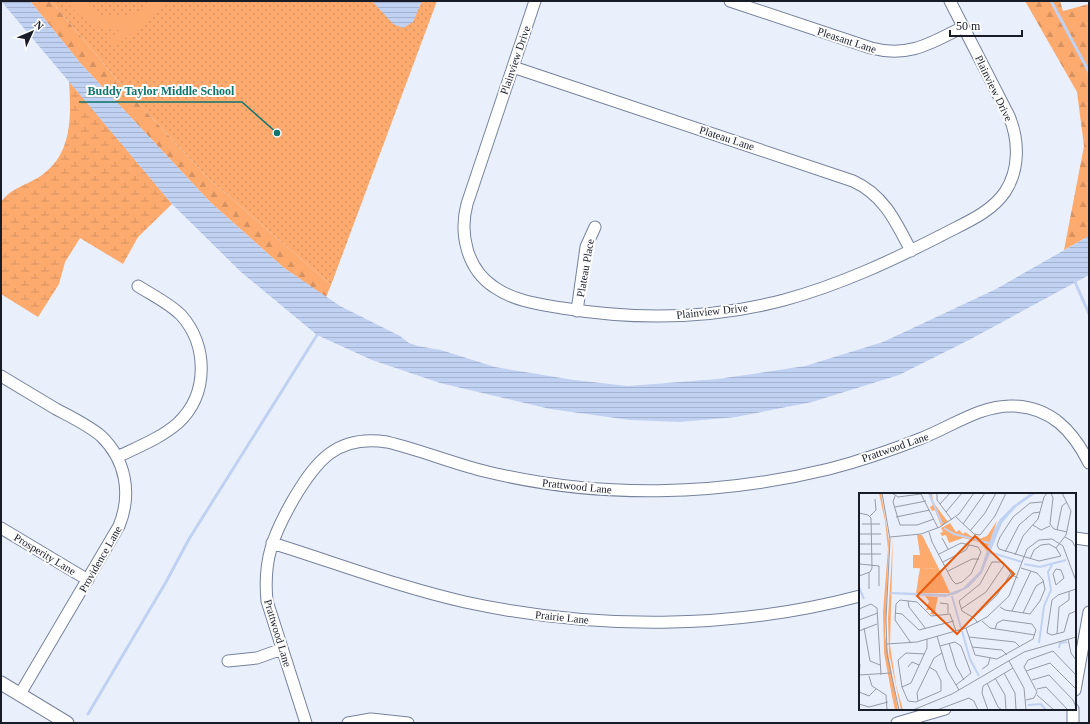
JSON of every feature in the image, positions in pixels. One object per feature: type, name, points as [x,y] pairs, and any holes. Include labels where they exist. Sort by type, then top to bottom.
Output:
[{"type":"street","name":"Plainview Drive","points":[[535,1],[467,204],[464,219],[465,242],[474,265],[483,278],[494,287],[508,295],[527,302],[577,311],[622,315],[662,316],[705,313],[756,306],[783,300],[844,281],[911,251],[988,209],[1005,191],[1014,172],[1016,148],[1011,121],[950,1]]},
{"type":"street","name":"Pleasant Lane","points":[[730,1],[888,52],[904,52],[919,48],[963,27]]},
{"type":"street","name":"Plateau Lane","points":[[513,67],[853,180],[868,188],[881,200],[895,219],[911,251]]},
{"type":"street","name":"Plateau Place","points":[[577,311],[586,247],[595,227]]},
{"type":"street","points":[[117,457],[152,440],[177,424],[187,413],[195,399],[201,377],[200,352],[190,328],[172,308],[138,286]]},
{"type":"street","name":"Providence Lane","points":[[1,376],[93,430],[107,442],[117,457],[126,482],[125,508],[120,526],[20,694]]},
{"type":"street","name":"Prattwood Lane","points":[[306,723],[270,611],[266,592],[266,572],[272,543],[281,520],[316,464],[338,449],[364,441],[380,441],[486,472],[520,479],[615,490],[684,491],[756,484],[832,468],[923,438],[994,407],[1011,406],[1036,410],[1061,423],[1080,446],[1089,463]]},
{"type":"street","name":"Prosperity Lane","points":[[1,528],[88,580]]},
{"type":"street","points":[[1076,538],[1089,540]]},
{"type":"street","name":"Prairie Lane","points":[[272,543],[385,580],[454,599],[493,607],[580,619],[636,622],[703,620],[780,612],[859,596]]},
{"type":"street","points":[[1076,683],[1089,612]]},
{"type":"street","points":[[228,661],[257,658],[282,649]]},
{"type":"street","points":[[1,683],[67,723]]},
{"type":"street","points":[[897,723],[942,710]]},
{"type":"street","points":[[1073,710],[1073,723]]},
{"type":"street","points":[[348,723],[371,719],[408,723]]},
{"type":"green space","points":[[30,1],[51,1],[124,88],[208,178],[331,285],[326,297],[284,268],[210,202],[81,64]]},
{"type":"green space","points":[[51,1],[437,1],[331,285],[208,178],[124,88]]},
{"type":"green space","points":[[67,1],[82,1],[99,14],[119,18],[140,12],[155,1],[171,1],[115,47],[109,39],[120,30],[112,30],[90,23],[77,13]]},
{"type":"green space","points":[[1025,1],[1060,1],[1063,11],[1089,4],[1089,236],[1064,250],[1084,146],[1077,92]]},
{"type":"green space","points":[[69,81],[172,204],[138,237],[123,264],[80,238],[65,262],[59,284],[38,317],[1,294],[1,202],[10,193],[42,175],[60,156],[65,145],[70,120]]},
{"type":"water","points":[[1,1],[30,1],[81,64],[210,202],[284,268],[340,306],[400,336],[409,343],[441,350],[495,367],[574,380],[628,386],[718,379],[805,366],[883,342],[996,289],[1089,236],[1089,275],[969,340],[899,375],[812,402],[736,417],[680,422],[630,420],[550,409],[440,383],[372,360],[317,335],[241,272],[172,204]]},
{"type":"water","points":[[372,1],[422,1],[413,22],[403,28],[393,24]]},
{"type":"waterway","points":[[1051,1],[1089,72]]},
{"type":"waterway","points":[[1075,282],[1089,314]]},
{"type":"waterway","points":[[88,714],[166,582],[189,539],[317,335]]},
{"type":"place","name":"Buddy Taylor Middle School","points":[[277,133]]}]
